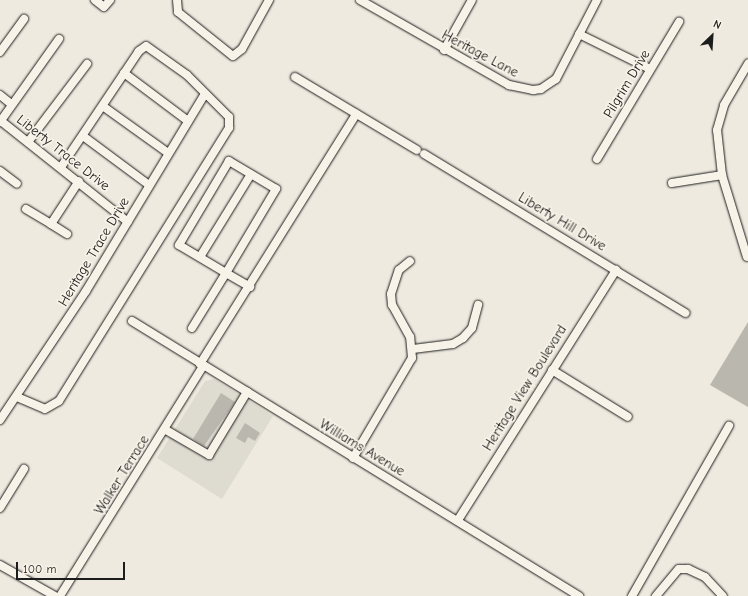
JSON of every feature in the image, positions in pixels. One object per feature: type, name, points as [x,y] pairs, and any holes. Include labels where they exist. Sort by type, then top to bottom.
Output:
[{"type":"street","points":[[95,0],[102,6],[110,0]]},
{"type":"street","points":[[177,0],[178,12],[233,56],[242,49],[269,0]]},
{"type":"street","name":"Heritage Lane","points":[[360,0],[372,3],[444,50],[509,85],[521,89],[541,89],[556,79],[597,0]]},
{"type":"street","points":[[444,50],[472,0]]},
{"type":"street","points":[[0,52],[24,19]]},
{"type":"street","name":"Pilgrim Drive","points":[[597,159],[679,22]]},
{"type":"street","points":[[579,34],[650,70]]},
{"type":"street","points":[[0,121],[10,104],[59,40]]},
{"type":"street","points":[[17,397],[45,409],[59,402],[229,128],[229,117],[187,75],[151,48],[138,51],[104,106],[61,167]]},
{"type":"street","points":[[28,142],[87,64]]},
{"type":"street","points":[[747,257],[722,174],[717,130],[720,116],[748,64]]},
{"type":"street","points":[[124,74],[188,121]]},
{"type":"street","name":"Liberty Hill Drive","points":[[295,77],[686,313]]},
{"type":"street","name":"Heritage Trace Drive","points":[[0,420],[17,397],[128,222],[168,153],[205,94]]},
{"type":"street","name":"Liberty Trace Drive","points":[[0,95],[10,104]]},
{"type":"street","points":[[104,106],[168,153]]},
{"type":"street","name":"Walker Terrace","points":[[60,596],[166,430],[202,365],[356,114]]},
{"type":"street","name":"Liberty Trace Drive","points":[[0,121],[79,181],[128,222]]},
{"type":"street","points":[[83,136],[149,185]]},
{"type":"street","points":[[192,328],[226,273],[276,188],[229,161],[179,245],[200,258],[226,273],[250,287]]},
{"type":"street","points":[[0,171],[17,184]]},
{"type":"street","points":[[200,258],[251,174]]},
{"type":"street","points":[[672,182],[722,174]]},
{"type":"street","points":[[51,224],[79,181]]},
{"type":"street","points":[[26,209],[67,234]]},
{"type":"street","points":[[353,458],[408,367],[413,349],[391,294],[399,270],[410,261]]},
{"type":"street","name":"Heritage View Boulevard","points":[[458,520],[616,270]]},
{"type":"street","points":[[413,349],[453,344],[463,338],[472,328],[478,305]]},
{"type":"street","name":"Williams Avenue","points":[[132,321],[353,458],[458,520],[579,596]]},
{"type":"street","points":[[552,370],[628,417]]},
{"type":"street","points":[[166,430],[209,455],[247,392]]},
{"type":"street","points":[[632,596],[729,426]]},
{"type":"street","points":[[0,508],[24,469]]},
{"type":"street","points":[[0,565],[55,596]]},
{"type":"street","points":[[656,596],[679,569],[688,569],[705,577],[723,596]]},
{"type":"shaded area","points":[[214,379],[273,416],[222,499],[157,458],[205,381]]},
{"type":"building","points":[[748,322],[748,407],[710,385]]},
{"type":"building","points":[[221,393],[235,402],[204,446],[193,439]]},
{"type":"building","points":[[245,423],[260,433],[255,441],[248,437],[245,443],[236,438]]}]
